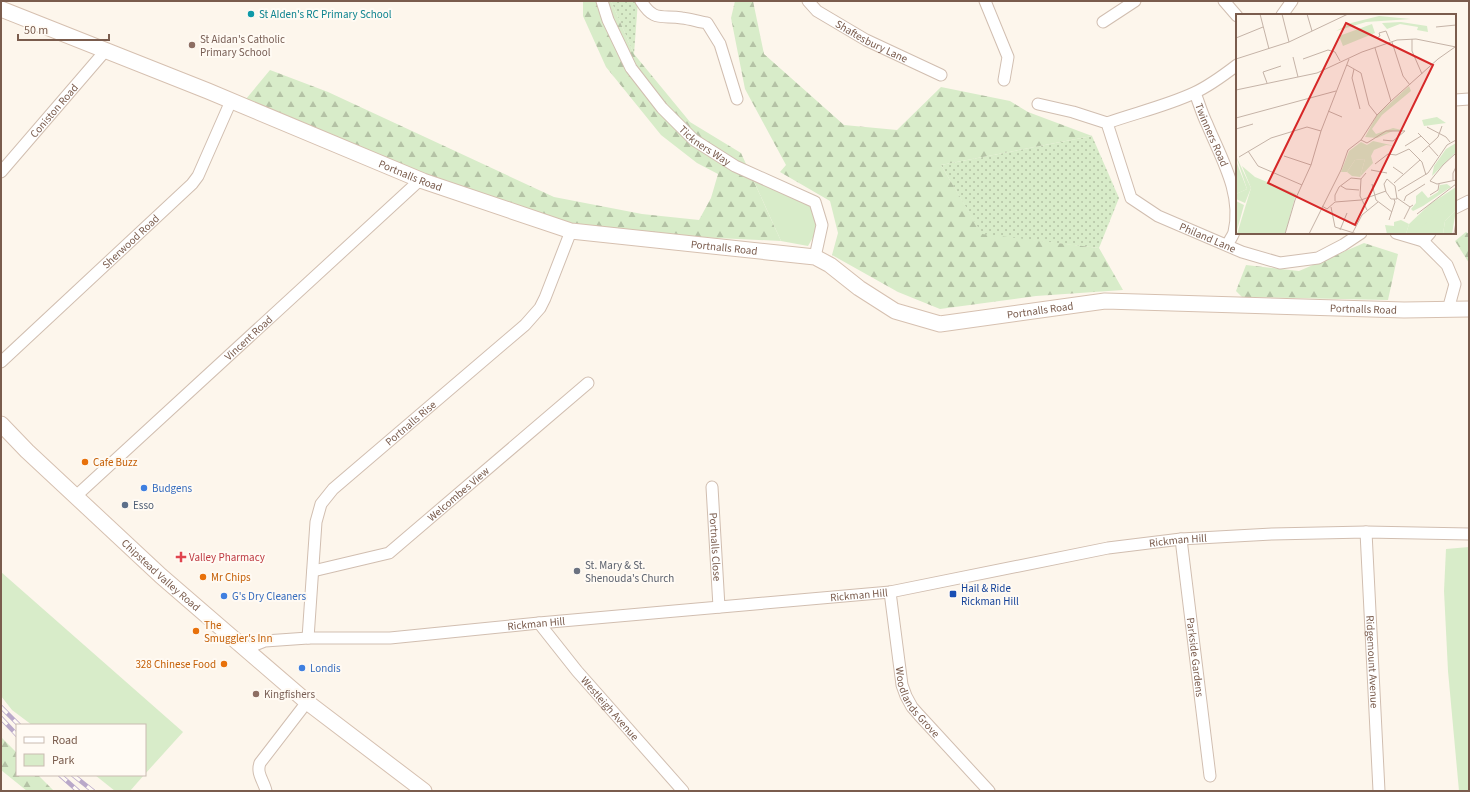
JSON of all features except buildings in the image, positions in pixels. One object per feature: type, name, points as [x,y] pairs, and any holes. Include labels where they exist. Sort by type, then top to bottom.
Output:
[{"type":"street","name":"Tickners Way","points":[[602,1],[608,20],[631,68],[662,108],[694,140],[735,166],[815,202],[822,225],[814,257]]},
{"type":"street","points":[[641,1],[647,11],[656,16],[682,18],[707,23],[720,44],[737,100]]},
{"type":"street","name":"Shaftesbury Lane","points":[[808,1],[817,11],[866,40],[941,75]]},
{"type":"street","points":[[985,1],[1008,57],[1004,80]]},
{"type":"street","points":[[1103,22],[1135,1]]},
{"type":"street","points":[[1224,1],[1236,15]]},
{"type":"street","points":[[1283,14],[1292,1]]},
{"type":"street","name":"Portnalls Road","points":[[1,9],[231,101],[420,180],[571,231],[814,257],[830,265],[859,288],[895,311],[940,324],[1106,301],[1396,310],[1469,309]]},
{"type":"street","name":"Coniston Road","points":[[1,172],[106,50]]},
{"type":"street","points":[[1038,104],[1073,112],[1107,124],[1195,93],[1236,66]]},
{"type":"street","name":"Twinners Road","points":[[1195,93],[1225,163],[1233,192],[1236,214],[1234,233],[1227,245]]},
{"type":"street","points":[[1456,100],[1469,99]]},
{"type":"street","name":"Sherwood Road","points":[[1,362],[192,184],[198,176],[231,101]]},
{"type":"street","name":"Philand Lane","points":[[1107,124],[1131,198],[1158,216],[1242,252],[1280,262],[1318,258],[1343,245],[1360,234]]},
{"type":"street","name":"Vincent Road","points":[[76,496],[420,180]]},
{"type":"street","points":[[1456,208],[1469,201]]},
{"type":"street","name":"Portnalls Rise","points":[[308,638],[312,571],[320,504],[326,496],[525,325],[540,308],[545,298],[571,231]]},
{"type":"street","points":[[1404,234],[1427,237],[1447,265],[1455,284],[1448,310]]},
{"type":"street","name":"Welcombes View","points":[[312,571],[390,553],[588,383]]},
{"type":"street","name":"Chipstead Valley Road","points":[[1,424],[161,576],[307,702],[424,791]]},
{"type":"street","name":"Portnalls Close","points":[[712,486],[719,607]]},
{"type":"street","name":"Rickman Hill","points":[[250,652],[255,645],[266,641],[308,638],[390,638],[539,623],[890,592],[1108,548],[1181,539],[1272,534],[1366,532],[1469,534]]},
{"type":"street","name":"Ridgemount Avenue","points":[[1366,532],[1379,791]]},
{"type":"street","name":"Parkside Gardens","points":[[1181,539],[1210,776]]},
{"type":"street","name":"Woodlands Grove","points":[[890,592],[902,680],[906,696],[919,716],[989,791]]},
{"type":"street","name":"Westleigh Avenue","points":[[539,623],[577,671],[683,791]]},
{"type":"street","points":[[266,791],[259,772],[260,763],[307,702]]},
{"type":"green space","points":[[583,1],[611,1],[634,54],[690,122],[741,153],[781,241],[571,231],[241,105],[270,70],[328,92],[554,197],[642,214],[699,220],[711,198],[718,174],[697,163],[661,135],[606,67],[583,16]]},
{"type":"green space","points":[[611,1],[638,1],[634,54]]},
{"type":"green space","points":[[735,1],[753,1],[764,54],[844,125],[897,130],[941,87],[1010,101],[1028,112],[1092,136],[941,165],[982,234],[1099,248],[1123,290],[1036,296],[940,309],[898,292],[832,255],[838,233],[830,201],[780,172],[786,165],[745,89],[731,18]]},
{"type":"green space","points":[[1092,136],[1119,198],[1099,248],[982,235],[941,165]]},
{"type":"green space","points":[[752,177],[810,206],[819,227],[808,246],[781,241]]},
{"type":"green space","points":[[1466,232],[1469,234],[1469,263],[1455,241]]},
{"type":"green space","points":[[1364,243],[1398,254],[1388,300],[1242,297],[1236,291],[1246,265],[1299,271]]},
{"type":"green space","points":[[1469,547],[1469,791],[1459,791],[1448,671],[1444,591],[1446,549]]},
{"type":"green space","points":[[1,572],[183,732],[146,773],[146,724],[31,724],[12,710],[1,696]]},
{"type":"green space","points":[[1,737],[16,752],[16,776],[39,776],[54,791],[27,791],[1,770]]},
{"type":"green space","points":[[96,776],[143,776],[130,791],[115,791]]},
{"type":"railway","points":[[1,707],[18,724]]},
{"type":"railway","points":[[1,718],[16,734]]},
{"type":"railway","points":[[61,776],[78,791]]},
{"type":"railway","points":[[74,776],[93,791]]},
{"type":"place","name":"St AIden's RC Primary School","points":[[251,14]]},
{"type":"place","name":"St Aidan's Catholic Primary School","points":[[192,45]]},
{"type":"place","name":"Cafe Buzz","points":[[85,462]]},
{"type":"place","name":"Budgens","points":[[144,488]]},
{"type":"place","name":"Esso","points":[[125,505]]},
{"type":"place","name":"Valley Pharmacy","points":[[181,557]]},
{"type":"place","name":"St. Mary & St. Shenouda's Church","points":[[577,571]]},
{"type":"place","name":"Mr Chips","points":[[203,577]]},
{"type":"place","name":"Hail & Ride Rickman Hill","points":[[953,594]]},
{"type":"place","name":"G's Dry Cleaners","points":[[224,596]]},
{"type":"place","name":"The Smuggler's Inn","points":[[196,631]]},
{"type":"place","name":"328 Chinese Food","points":[[224,664]]},
{"type":"place","name":"Londis","points":[[302,668]]},
{"type":"place","name":"Kingfishers","points":[[256,694]]}]
